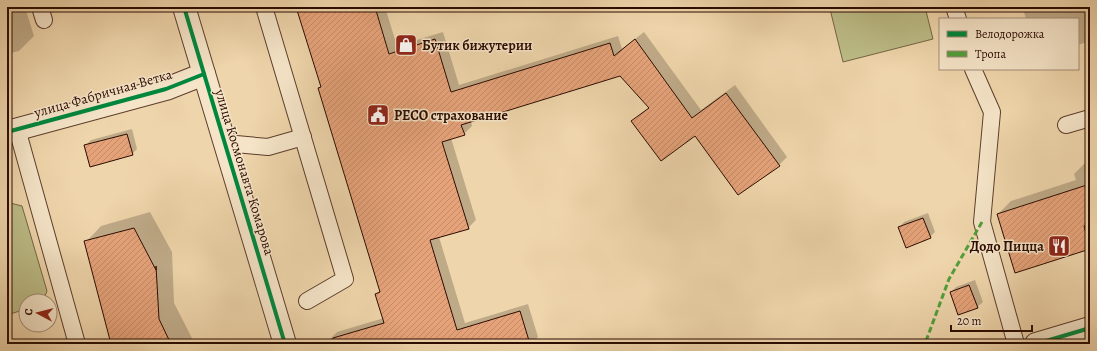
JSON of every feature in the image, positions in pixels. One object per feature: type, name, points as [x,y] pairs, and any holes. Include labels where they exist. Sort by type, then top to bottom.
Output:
[{"type":"street","name":"улица Космонавта Комарова","points":[[184,7],[285,344]]},
{"type":"street","name":"улица Фабричная Ветка","points":[[12,130],[166,89],[204,74]]},
{"type":"street","points":[[1036,344],[1090,328]]},
{"type":"lane","points":[[264,7],[345,279],[307,302]]},
{"type":"lane","points":[[954,7],[958,18]]},
{"type":"lane","points":[[973,70],[992,112],[982,222],[1016,344]]},
{"type":"lane","points":[[1066,125],[1090,118]]},
{"type":"lane","points":[[12,130],[77,344]]},
{"type":"lane","points":[[225,143],[268,147],[303,137]]},
{"type":"green space","points":[[838,7],[925,7],[933,39],[843,62],[830,9]]},
{"type":"green space","points":[[10,203],[22,206],[47,291],[46,293],[18,293],[18,312],[7,315],[7,204]]},
{"type":"building","points":[[296,7],[375,7],[389,54],[435,39],[451,92],[610,43],[614,56],[635,39],[692,118],[726,93],[780,166],[738,195],[695,136],[661,161],[631,121],[649,108],[620,76],[461,125],[465,135],[442,142],[469,229],[430,240],[457,330],[520,311],[530,344],[334,344],[333,338],[384,323],[375,294],[380,292],[318,88],[321,87]]},
{"type":"building","points":[[127,134],[133,155],[90,167],[84,145]]},
{"type":"building","points":[[1090,184],[1090,224],[1084,226],[1090,249],[1015,273],[997,214]]},
{"type":"building","points":[[923,218],[931,238],[906,248],[898,227]]},
{"type":"building","points":[[134,228],[156,270],[156,266],[159,319],[171,344],[111,344],[84,241]]},
{"type":"building","points":[[969,285],[978,308],[958,315],[950,292]]},
{"type":"marked path","points":[[926,341],[949,279],[982,222]]},
{"type":"cycle path","points":[[184,7],[285,344]]},
{"type":"cycle path","points":[[7,132],[166,89],[204,74]]},
{"type":"cycle path","points":[[1036,344],[1090,328]]},
{"type":"place","name":"Бутик бижутерии","points":[[406,45]]},
{"type":"place","name":"РЕСО страхование","points":[[378,115]]},
{"type":"place","name":"Додо Пицца","points":[[1059,246]]}]
